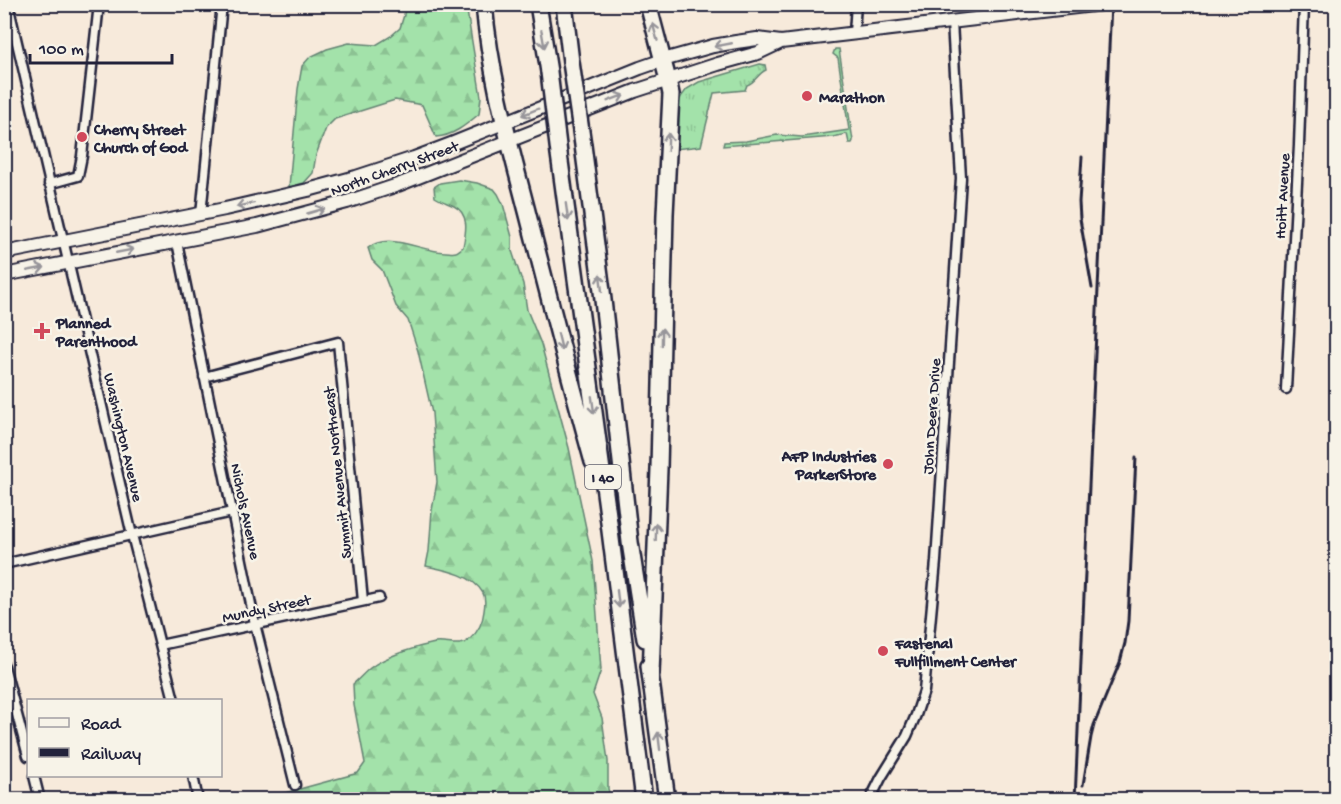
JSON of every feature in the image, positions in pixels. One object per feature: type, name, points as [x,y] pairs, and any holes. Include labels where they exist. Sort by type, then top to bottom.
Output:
[{"type":"highway","points":[[484,4],[504,123],[563,354],[608,515]]},
{"type":"highway","name":"I 40","points":[[538,4],[608,515],[644,800]]},
{"type":"highway","name":"I 40","points":[[564,4],[602,291],[630,542],[651,674],[667,800]]},
{"type":"highway","points":[[648,4],[670,94],[651,674]]},
{"type":"main road","name":"North Cherry Street","points":[[4,253],[264,201],[356,177],[451,144],[640,68],[713,46],[758,39],[780,42],[952,22],[1033,9],[1102,4]]},
{"type":"main road","name":"North Cherry Street","points":[[4,275],[257,226],[347,202],[398,185],[635,91],[758,53],[780,42]]},
{"type":"street","name":"Washington Avenue","points":[[8,4],[132,535],[174,699]]},
{"type":"street","points":[[49,184],[78,176],[99,4]]},
{"type":"street","points":[[201,214],[222,4]]},
{"type":"street","points":[[855,33],[856,4]]},
{"type":"street","name":"Hoitt Avenue","points":[[1286,389],[1304,4]]},
{"type":"street","name":"John Deere Drive","points":[[870,800],[907,736],[924,691],[936,561],[962,178],[952,22]]},
{"type":"street","name":"Nichols Avenue","points":[[177,242],[255,624],[295,785]]},
{"type":"street","name":"Summit Avenue Northeast","points":[[204,377],[338,342],[363,601]]},
{"type":"street","points":[[4,564],[232,512]]},
{"type":"street","name":"Mundy Street","points":[[160,645],[379,598]]},
{"type":"street","points":[[4,666],[27,752]]},
{"type":"street","points":[[34,777],[40,800]]},
{"type":"street","points":[[193,777],[198,800]]},
{"type":"green space","points":[[405,5],[466,5],[481,97],[479,114],[454,132],[436,137],[422,105],[395,100],[335,119],[326,128],[316,155],[313,173],[304,183],[289,187],[302,66],[310,57],[327,49],[349,43],[376,45],[400,28]]},
{"type":"green space","points":[[835,49],[839,49],[852,143],[849,143],[847,134],[723,146],[724,142],[746,141],[777,135],[802,137],[849,130],[838,58],[833,54]]},
{"type":"green space","points":[[760,64],[765,65],[766,70],[747,85],[745,90],[714,93],[701,146],[675,149],[676,111],[687,89],[699,82]]},
{"type":"green space","points":[[459,180],[494,189],[503,204],[512,237],[512,251],[523,284],[527,310],[541,344],[569,448],[593,561],[601,670],[593,694],[602,718],[608,761],[608,789],[611,799],[263,799],[358,773],[365,763],[354,705],[353,684],[370,668],[401,652],[435,643],[462,644],[466,642],[475,633],[483,619],[485,599],[483,593],[472,581],[458,574],[426,566],[437,482],[432,413],[418,351],[408,320],[396,306],[382,270],[372,260],[368,248],[386,241],[437,251],[457,252],[460,250],[463,247],[466,224],[463,214],[459,209],[435,197],[434,187],[440,183]]},
{"type":"railway","points":[[1075,800],[1111,4]]},
{"type":"railway","points":[[1082,157],[1080,219],[1092,288]]},
{"type":"railway","points":[[1083,785],[1094,725],[1120,662],[1125,643],[1136,457]]},
{"type":"place","name":"Marathon","points":[[807,96]]},
{"type":"place","name":"Cherry Street Church of God","points":[[82,137]]},
{"type":"place","name":"Planned Parenthood","points":[[42,331]]},
{"type":"place","name":"AFP Industries ParkerStore","points":[[888,464]]},
{"type":"place","name":"Fastenal Fullfillment Center","points":[[883,651]]}]
